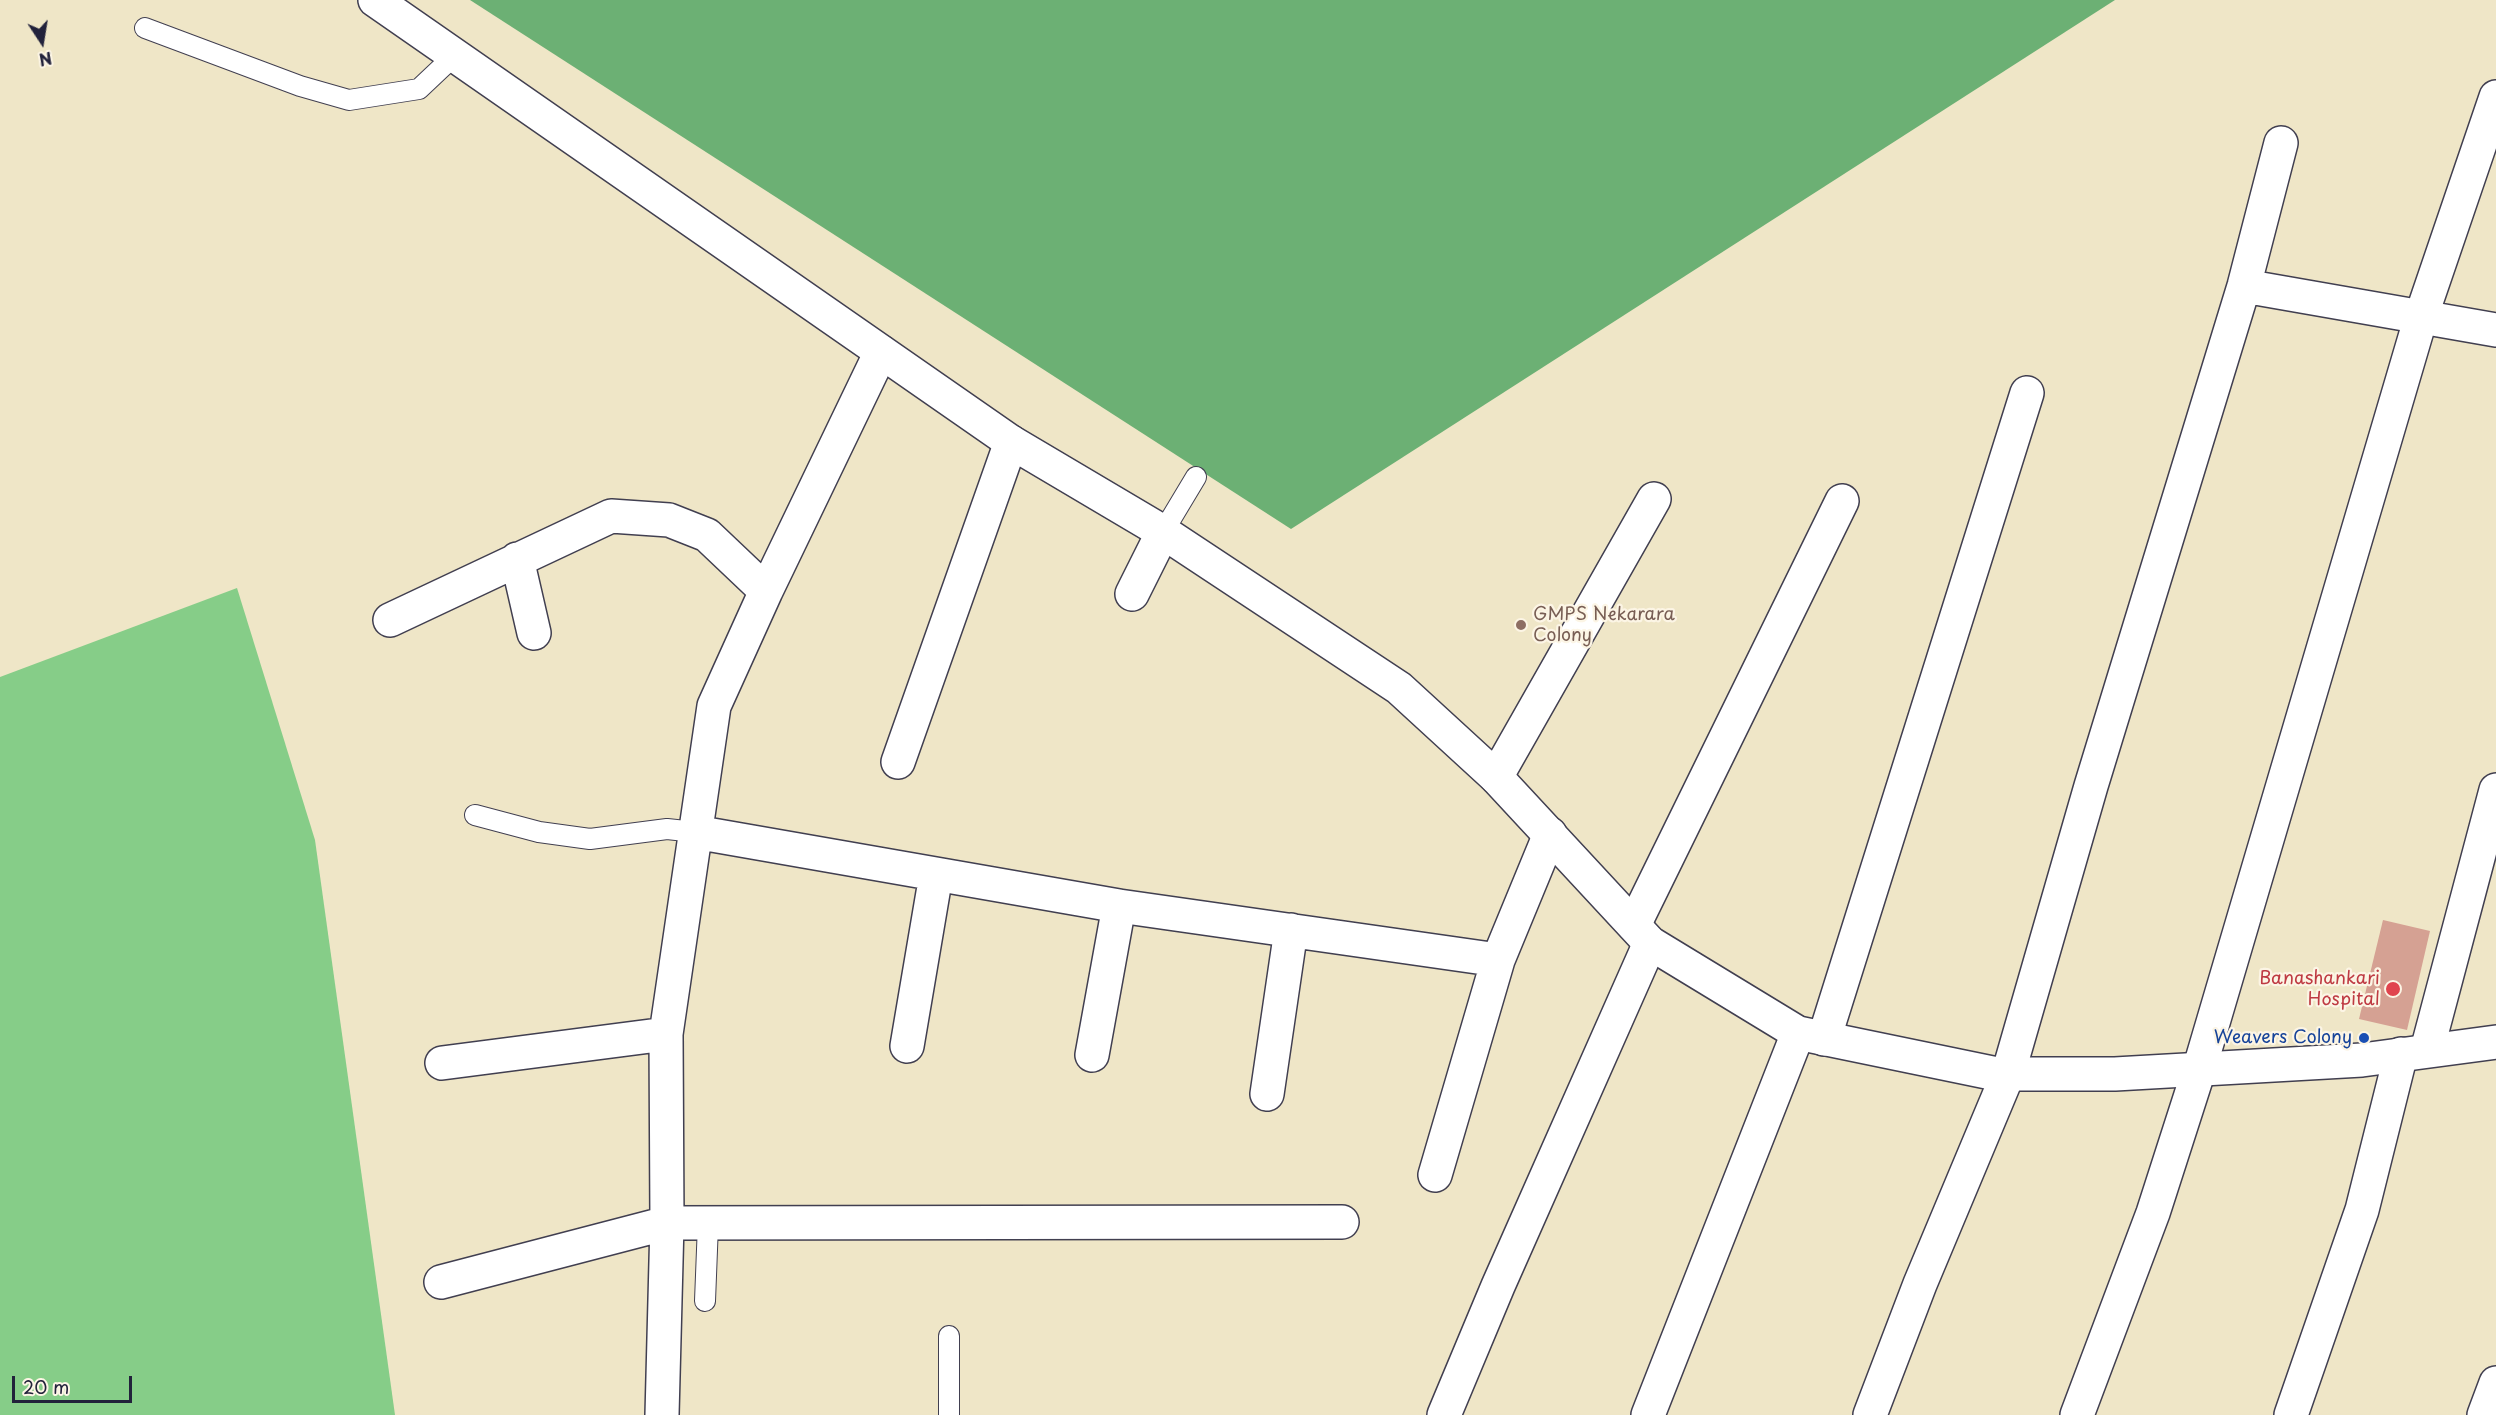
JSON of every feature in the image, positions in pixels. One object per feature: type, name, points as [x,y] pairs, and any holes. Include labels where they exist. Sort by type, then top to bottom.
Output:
[{"type":"street","points":[[375,0],[1011,442],[1163,532],[1399,688],[1496,777],[1642,934],[1811,1036],[1992,1073],[2008,1074],[2115,1074],[2362,1060],[2496,1042]]},
{"type":"street","points":[[2076,1415],[2153,1213],[2199,1070],[2421,317],[2496,98]]},
{"type":"street","points":[[1870,1415],[1920,1284],[2008,1074],[2091,786],[2244,286],[2281,143]]},
{"type":"street","points":[[2244,286],[2496,330]]},
{"type":"street","points":[[662,1415],[668,1223],[666,1034],[714,706],[766,591],[881,352]]},
{"type":"street","points":[[1648,1415],[1811,1036],[2027,393]]},
{"type":"street","points":[[898,762],[1011,442]]},
{"type":"street","points":[[1496,777],[1654,499]]},
{"type":"street","points":[[1444,1415],[1642,934],[1842,501]]},
{"type":"street","points":[[390,620],[611,516],[669,520],[707,535],[766,591]]},
{"type":"street","points":[[1132,594],[1163,532]]},
{"type":"street","points":[[517,560],[534,633]]},
{"type":"street","points":[[2291,1415],[2414,1052],[2496,790]]},
{"type":"street","points":[[695,832],[1119,906],[1497,960]]},
{"type":"street","points":[[1435,1175],[1497,960],[1550,834]]},
{"type":"street","points":[[907,1046],[936,875]]},
{"type":"street","points":[[1092,1055],[1119,906]]},
{"type":"street","points":[[1267,1094],[1291,930]]},
{"type":"street","points":[[442,1063],[666,1034]]},
{"type":"street","points":[[441,1282],[668,1223],[1342,1222]]},
{"type":"street","points":[[2484,1415],[2496,1383]]},
{"type":"lane","points":[[145,28],[300,86],[349,100],[419,89],[454,55]]},
{"type":"lane","points":[[1163,532],[1196,477]]},
{"type":"lane","points":[[475,815],[539,832],[590,839],[667,829],[695,832]]},
{"type":"lane","points":[[705,1301],[708,1224]]},
{"type":"lane","points":[[949,1336],[949,1415]]},
{"type":"green space","points":[[470,0],[2115,0],[1291,529]]},
{"type":"green space","points":[[237,588],[315,840],[395,1415],[0,1415],[0,677]]},
{"type":"building","points":[[2383,920],[2430,931],[2407,1030],[2359,1019]]},
{"type":"place","name":"GMPS Nekarara Colony","points":[[1521,625]]},
{"type":"place","name":"Banashankari Hospital","points":[[2393,989]]},
{"type":"place","name":"Weavers Colony","points":[[2364,1038]]}]
